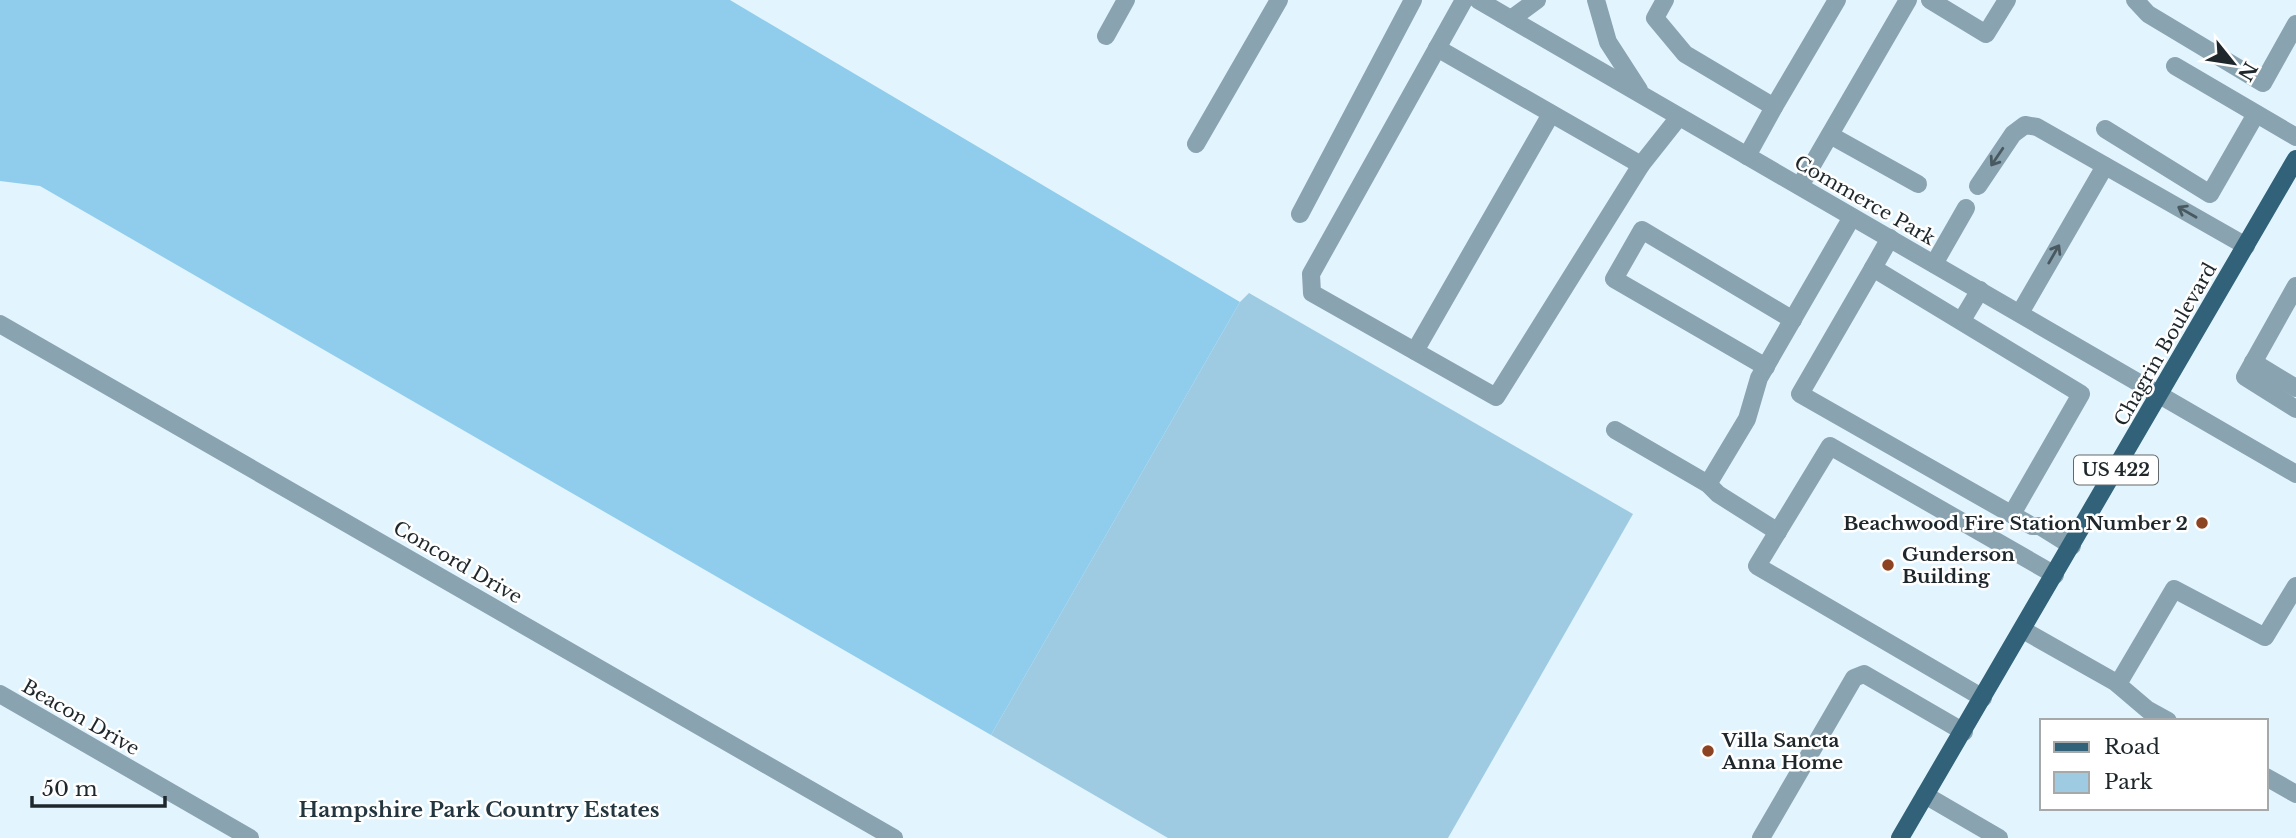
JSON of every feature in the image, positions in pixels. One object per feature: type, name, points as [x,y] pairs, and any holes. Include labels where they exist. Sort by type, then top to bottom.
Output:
[{"type":"main road","name":"Chagrin Boulevard","points":[[1900,838],[2296,159]]},
{"type":"street","points":[[1106,36],[1126,0]]},
{"type":"street","points":[[1196,144],[1279,0]]},
{"type":"street","points":[[1643,96],[1476,0],[1437,48],[1311,274],[1312,293],[1496,397],[1641,165],[1679,117]]},
{"type":"street","points":[[1511,19],[1537,0]]},
{"type":"street","name":"Commerce Park","points":[[1595,0],[1608,42],[1643,96],[2296,474]]},
{"type":"street","points":[[1665,0],[1655,18],[1685,54],[1774,107]]},
{"type":"street","points":[[1747,156],[1837,0]]},
{"type":"street","points":[[1800,186],[1908,0]]},
{"type":"street","points":[[1930,0],[1986,34],[2007,0]]},
{"type":"street","points":[[2135,0],[2148,14],[2263,83],[2296,24]]},
{"type":"street","points":[[1300,214],[1407,2]]},
{"type":"street","points":[[1437,48],[1641,165]]},
{"type":"street","points":[[2175,66],[2296,137]]},
{"type":"street","points":[[1415,351],[1551,114]]},
{"type":"street","points":[[2105,129],[2210,194],[2256,114]]},
{"type":"street","points":[[1978,186],[2013,134],[2025,125],[2037,127],[2246,246]]},
{"type":"street","points":[[1830,135],[1918,184]]},
{"type":"street","points":[[2020,313],[2105,166]]},
{"type":"street","points":[[1934,264],[1966,208]]},
{"type":"street","points":[[1708,484],[1747,419],[1759,378],[1852,216]]},
{"type":"street","points":[[1766,367],[1615,279],[1642,230],[1793,320]]},
{"type":"street","points":[[1890,238],[1800,394],[2072,546]]},
{"type":"street","points":[[1873,268],[2081,394],[2012,514]]},
{"type":"street","points":[[2295,289],[2245,377],[2296,409]]},
{"type":"street","points":[[1962,320],[1980,290]]},
{"type":"street","name":"Concord Drive","points":[[0,324],[894,838]]},
{"type":"street","points":[[2253,362],[2296,388]]},
{"type":"street","points":[[1615,430],[1708,484],[1718,494],[1778,532]]},
{"type":"street","points":[[1983,698],[1757,566],[1829,446],[2055,575]]},
{"type":"street","points":[[2118,684],[2174,589],[2265,637],[2296,586]]},
{"type":"street","points":[[2023,630],[2118,684],[2165,719]]},
{"type":"street","points":[[1761,838],[1854,678],[1864,674],[1964,732]]},
{"type":"street","name":"Beacon Drive","points":[[0,694],[250,838]]},
{"type":"street","points":[[2268,778],[2296,794]]},
{"type":"street","points":[[1925,795],[1977,832],[1999,838]]},
{"type":"green space","points":[[1249,293],[1633,514],[1448,838],[1168,838],[991,735],[1240,302]]},
{"type":"shaded area","points":[[0,0],[730,0],[1240,302],[991,735],[40,186],[0,181]]},
{"type":"place","name":"Beachwood Fire Station Number 2","points":[[2202,523]]},
{"type":"place","name":"Gunderson Building","points":[[1888,565]]},
{"type":"place","name":"Villa Sancta Anna Home","points":[[1708,751]]},
{"type":"district","name":"Hampshire Park Country Estates","points":[[479,810]]}]
